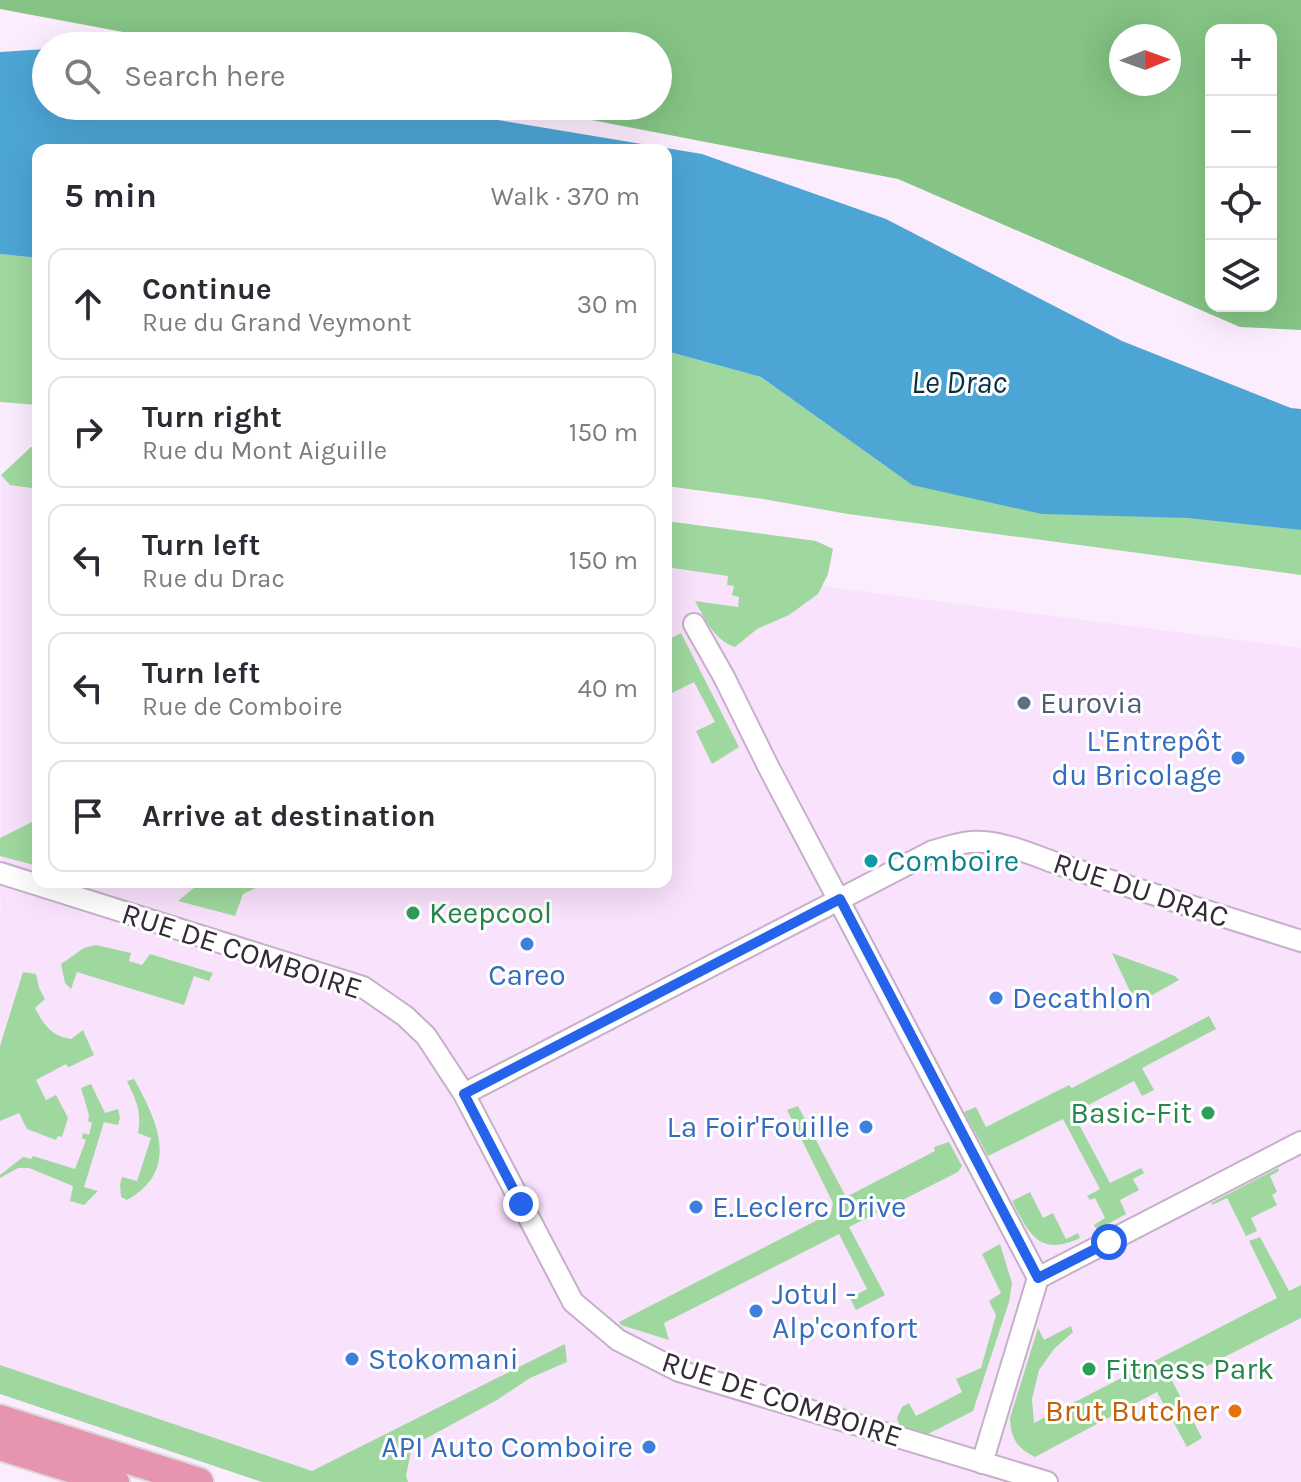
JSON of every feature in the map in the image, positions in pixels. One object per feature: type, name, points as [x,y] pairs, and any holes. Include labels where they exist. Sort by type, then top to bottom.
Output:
[{"type":"highway","points":[[0,1419],[199,1482]]},
{"type":"highway","points":[[0,1446],[115,1482]]},
{"type":"street","points":[[694,624],[1038,1278],[982,1463]]},
{"type":"street","name":"RUE DU DRAC","points":[[464,1094],[933,851],[969,842],[989,843],[1032,854],[1301,941]]},
{"type":"street","name":"RUE DE COMBOIRE","points":[[0,873],[32,884]]},
{"type":"street","name":"RUE DE COMBOIRE","points":[[45,888],[363,987],[405,1016],[426,1036],[464,1094],[573,1302],[618,1340],[679,1371],[1047,1482]]},
{"type":"street","points":[[1038,1278],[1301,1142]]},
{"type":"shaded area","points":[[1,475],[32,480],[32,888],[672,888],[672,567],[1301,648],[1301,1482],[339,1482],[0,1367]]},
{"type":"green space","points":[[0,0],[1301,0],[1301,330],[1240,327],[1205,312],[1277,312],[1277,24],[1205,24],[1205,312],[898,179],[592,120],[672,120],[672,32],[123,32],[0,9]]},
{"type":"green space","points":[[0,254],[32,257],[32,405],[0,402]]},
{"type":"green space","points":[[672,353],[761,377],[912,485],[1301,530],[1301,575],[848,514],[672,487]]},
{"type":"green space","points":[[32,447],[32,488],[10,485],[1,475]]},
{"type":"green space","points":[[672,522],[816,541],[833,549],[828,574],[818,594],[789,615],[757,629],[735,647],[716,634],[695,601],[738,607],[739,597],[732,595],[734,586],[727,585],[728,576],[672,568]]},
{"type":"green space","points":[[681,633],[739,747],[712,764],[696,731],[715,722],[694,682],[672,693],[672,638]]},
{"type":"green space","points":[[32,822],[32,864],[0,856],[0,838]]},
{"type":"green space","points":[[194,888],[256,888],[243,894],[235,916],[178,901]]},
{"type":"green space","points":[[96,945],[131,953],[129,961],[142,965],[150,954],[213,973],[209,981],[194,976],[184,1005],[77,972],[71,989],[65,983],[61,964],[84,948]]},
{"type":"green space","points":[[1112,953],[1175,976],[1179,980],[1136,1004]]},
{"type":"green space","points":[[23,972],[36,974],[45,999],[35,1008],[45,1024],[58,1035],[71,1039],[83,1030],[94,1055],[68,1067],[66,1064],[36,1080],[46,1100],[56,1095],[68,1118],[62,1137],[58,1136],[56,1140],[27,1129],[19,1113],[0,1121],[0,1046]]},
{"type":"green space","points":[[1209,1016],[1216,1029],[1142,1068],[1154,1090],[1142,1096],[1134,1081],[1073,1113],[1110,1183],[1141,1168],[1144,1173],[1133,1179],[1139,1190],[1120,1200],[1126,1214],[1097,1230],[1094,1225],[1105,1218],[1095,1198],[1090,1200],[1087,1196],[1100,1189],[1063,1119],[988,1156],[964,1112],[976,1107],[986,1127],[1069,1085],[1072,1088]]},
{"type":"green space","points":[[134,1079],[156,1127],[159,1159],[154,1174],[144,1188],[127,1200],[121,1197],[122,1177],[137,1181],[151,1138],[138,1133],[137,1106],[127,1081]]},
{"type":"green space","points":[[91,1084],[105,1113],[118,1109],[120,1118],[118,1125],[104,1122],[84,1187],[98,1191],[84,1205],[70,1201],[73,1186],[29,1168],[18,1168],[0,1178],[23,1157],[31,1159],[33,1156],[75,1169],[86,1140],[82,1138],[83,1133],[89,1135],[92,1123],[88,1121],[81,1088]]},
{"type":"green space","points":[[798,1106],[846,1197],[935,1151],[934,1147],[949,1142],[962,1166],[958,1172],[849,1227],[885,1295],[856,1310],[850,1298],[867,1289],[839,1234],[664,1323],[669,1340],[621,1325],[619,1322],[831,1213],[833,1203],[787,1110]]},
{"type":"green space","points":[[1278,1168],[1279,1171],[1270,1176],[1277,1192],[1272,1195],[1277,1205],[1251,1218],[1257,1231],[1246,1236],[1227,1198],[1212,1205],[1211,1203]]},
{"type":"green space","points":[[1030,1192],[1043,1218],[1053,1213],[1066,1239],[1078,1233],[1080,1238],[1054,1245],[1037,1239],[1012,1201]]},
{"type":"green space","points":[[1260,1237],[1289,1291],[1301,1285],[1301,1318],[1203,1368],[1198,1363],[1170,1377],[1202,1438],[1187,1447],[1157,1392],[1035,1457],[1019,1446],[1010,1418],[1038,1328],[1044,1340],[1071,1326],[1073,1332],[1054,1349],[1039,1370],[1032,1399],[1034,1423],[1277,1298],[1249,1241]]},
{"type":"green space","points":[[1000,1244],[1012,1283],[1009,1302],[973,1411],[922,1437],[900,1427],[897,1418],[902,1407],[909,1403],[916,1416],[962,1392],[956,1379],[981,1368],[996,1315],[989,1301],[1001,1293],[982,1254]]},
{"type":"green space","points":[[565,1344],[567,1362],[530,1378],[497,1400],[412,1446],[406,1476],[408,1482],[262,1482],[0,1394],[0,1365],[312,1471]]},
{"type":"water","name":"Le Drac","points":[[32,50],[32,120],[497,120],[642,144],[32,144],[32,257],[0,254],[0,52]]},
{"type":"water","name":"Le Drac","points":[[672,149],[702,154],[886,219],[1122,341],[1291,408],[1301,409],[1301,530],[1188,518],[1042,514],[912,485],[761,377],[672,353]]},
{"type":"place","name":"Eurovia","points":[[1024,703]]},
{"type":"place","name":"L'Entrepôt du Bricolage","points":[[1238,758]]},
{"type":"place","name":"Comboire","points":[[871,861]]},
{"type":"place","name":"Keepcool","points":[[413,913]]},
{"type":"place","name":"Careo","points":[[527,944]]},
{"type":"place","name":"Decathlon","points":[[996,998]]},
{"type":"place","name":"Basic-Fit","points":[[1208,1113]]},
{"type":"place","name":"La Foir'Fouille","points":[[866,1127]]},
{"type":"place","name":"E.Leclerc Drive","points":[[696,1207]]},
{"type":"place","name":"Jotul - Alp'confort","points":[[756,1311]]},
{"type":"place","name":"Stokomani","points":[[352,1359]]},
{"type":"place","name":"Fitness Park","points":[[1089,1369]]},
{"type":"place","name":"Brut Butcher","points":[[1235,1411]]},
{"type":"place","name":"API Auto Comboire","points":[[649,1447]]},
{"type":"route","points":[[521,1204],[464,1094],[840,899],[1038,1278],[1109,1242]]}]
